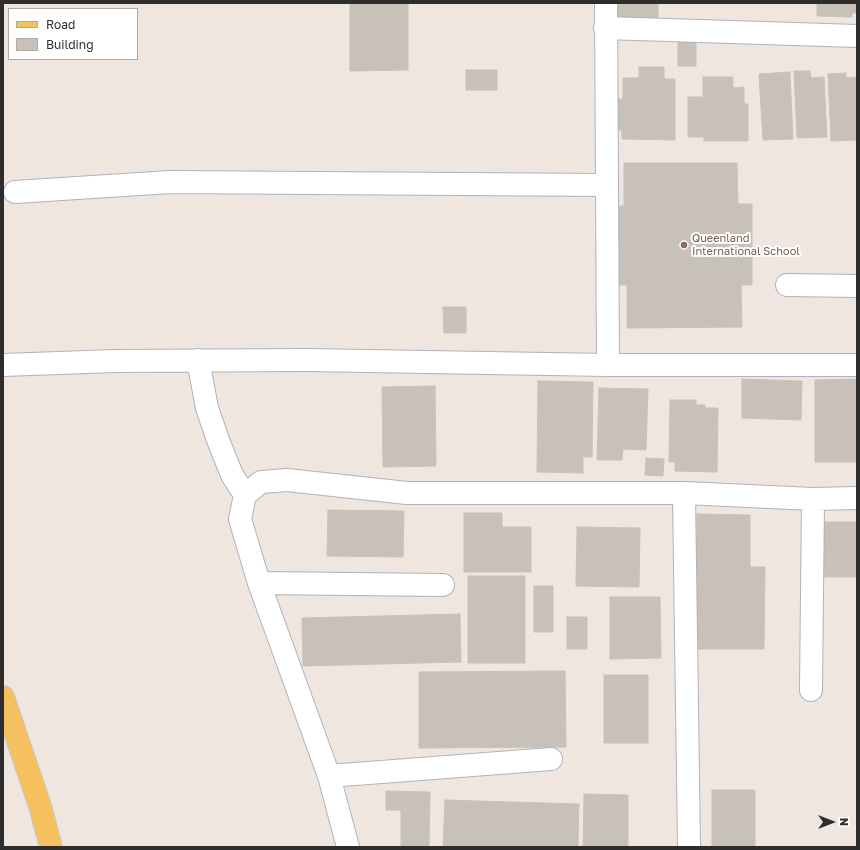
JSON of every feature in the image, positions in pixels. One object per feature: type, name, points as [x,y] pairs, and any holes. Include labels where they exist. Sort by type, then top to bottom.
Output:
[{"type":"main road","points":[[3,697],[40,806],[51,847]]},
{"type":"street","points":[[606,3],[608,365]]},
{"type":"street","points":[[605,28],[857,36]]},
{"type":"street","points":[[15,192],[170,182],[606,185]]},
{"type":"street","points":[[787,285],[857,286]]},
{"type":"street","points":[[198,360],[207,408],[218,440],[232,474],[245,495]]},
{"type":"street","points":[[3,365],[198,360],[307,360],[608,365],[857,365]]},
{"type":"street","points":[[348,847],[329,776],[260,582],[240,519],[245,495],[261,482],[287,480],[407,493],[684,493],[813,499],[857,498]]},
{"type":"street","points":[[684,493],[689,847]]},
{"type":"street","points":[[810,690],[813,499]]},
{"type":"street","points":[[260,582],[442,585]]},
{"type":"street","points":[[329,776],[551,759]]},
{"type":"building","points":[[350,3],[408,3],[408,70],[350,71]]},
{"type":"building","points":[[615,3],[658,3],[658,19],[614,19]]},
{"type":"building","points":[[817,3],[857,3],[857,13],[852,13],[852,17],[817,16]]},
{"type":"building","points":[[696,41],[696,66],[678,66],[678,42]]},
{"type":"building","points":[[639,67],[664,67],[664,79],[675,79],[675,140],[622,139],[622,130],[616,130],[616,99],[623,99],[623,78],[639,78]]},
{"type":"building","points":[[466,70],[497,70],[497,90],[466,90]]},
{"type":"building","points":[[794,71],[810,71],[811,78],[824,77],[827,137],[797,138]]},
{"type":"building","points":[[790,72],[793,139],[763,140],[759,74]]},
{"type":"building","points":[[846,73],[846,78],[857,77],[857,140],[831,141],[828,74]]},
{"type":"building","points":[[703,77],[733,77],[733,88],[744,87],[744,104],[748,104],[748,141],[704,141],[704,137],[688,137],[688,97],[703,97]]},
{"type":"building","name":"Queenland International School","points":[[624,163],[737,163],[738,204],[752,204],[752,285],[741,285],[742,327],[627,328],[627,285],[616,285],[616,206],[624,206]],"holes":[[[653,211],[709,211],[709,278],[653,278]]]},
{"type":"building","points":[[653,211],[709,211],[709,278],[653,278]]},
{"type":"building","points":[[443,307],[466,307],[466,333],[444,333]]},
{"type":"building","points":[[742,379],[802,381],[801,420],[742,418]]},
{"type":"building","points":[[857,379],[857,462],[815,462],[815,380]]},
{"type":"building","points":[[538,381],[593,382],[592,457],[583,457],[583,473],[537,472]]},
{"type":"building","points":[[435,386],[436,466],[383,467],[382,387]]},
{"type":"building","points":[[599,388],[648,389],[646,450],[623,449],[622,460],[597,460]]},
{"type":"building","points":[[670,400],[696,400],[696,405],[705,405],[705,408],[718,408],[717,472],[675,471],[675,462],[669,462]]},
{"type":"building","points":[[646,458],[664,459],[663,476],[645,475]]},
{"type":"building","points":[[328,510],[404,511],[403,557],[327,556]]},
{"type":"building","points":[[464,513],[502,513],[502,527],[531,527],[531,572],[464,572]]},
{"type":"building","points":[[697,514],[750,515],[750,567],[765,567],[764,649],[696,649]]},
{"type":"building","points":[[821,522],[857,522],[857,577],[822,577]]},
{"type":"building","points":[[577,527],[640,528],[639,587],[576,586]]},
{"type":"building","points":[[468,576],[525,576],[525,663],[468,663]]},
{"type":"building","points":[[534,586],[553,586],[553,632],[534,632]]},
{"type":"building","points":[[610,597],[660,597],[661,658],[610,659]]},
{"type":"building","points":[[460,614],[461,662],[303,666],[302,618]]},
{"type":"building","points":[[567,617],[587,617],[587,649],[567,649]]},
{"type":"building","points":[[565,671],[566,747],[419,748],[419,672]]},
{"type":"building","points":[[604,675],[648,675],[648,743],[604,743]]},
{"type":"building","points":[[712,790],[755,790],[755,847],[712,847]]},
{"type":"building","points":[[386,791],[430,792],[429,847],[401,847],[401,810],[386,810]]},
{"type":"building","points":[[584,794],[628,795],[628,847],[583,847]]},
{"type":"building","points":[[445,800],[579,804],[578,847],[443,847]]},
{"type":"place","name":"Queenland International School","points":[[684,245]]}]
